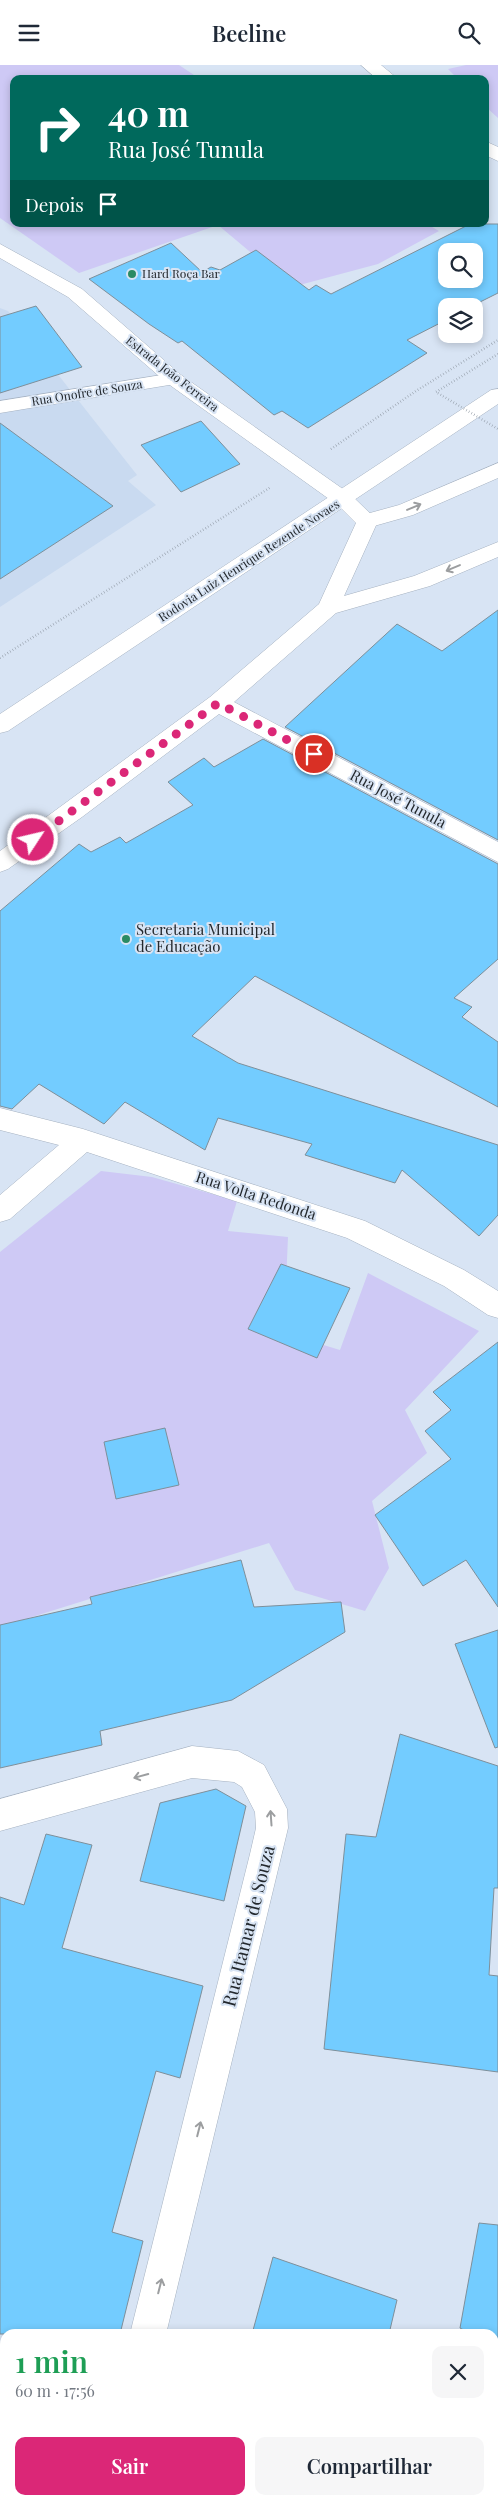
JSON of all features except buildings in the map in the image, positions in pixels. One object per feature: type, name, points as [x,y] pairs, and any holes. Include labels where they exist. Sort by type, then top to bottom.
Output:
[{"type":"main road","points":[[370,65],[384,75]]},
{"type":"main road","name":"Estrada João Ferreira","points":[[0,251],[75,293],[174,379],[343,499],[367,521]]},
{"type":"main road","name":"Rua Onofre de Souza","points":[[0,407],[174,379]]},
{"type":"main road","name":"Rodovia Luiz Henrique Rezende Novaes","points":[[0,725],[498,395]]},
{"type":"main road","points":[[328,608],[367,521],[406,510],[498,470]]},
{"type":"main road","points":[[0,863],[74,811],[218,703],[328,608],[422,581],[498,549]]},
{"type":"main road","name":"Rua José Tunula","points":[[218,703],[498,853]]},
{"type":"main road","name":"Rua Volta Redonda","points":[[0,1119],[84,1141],[355,1229],[454,1278],[498,1306]]},
{"type":"main road","points":[[0,1211],[84,1141]]},
{"type":"main road","name":"Rua Itamar de Souza","points":[[0,1815],[192,1762],[238,1767],[253,1776],[271,1809],[272,1828],[266,1854],[149,2329]]},
{"type":"path","points":[[0,658],[300,470],[416,391],[498,340]]},
{"type":"path","points":[[498,353],[436,392],[498,429]]},
{"type":"shaded area","points":[[0,65],[179,65],[194,75],[10,75],[10,225],[0,218]]},
{"type":"shaded area","points":[[466,65],[498,65],[498,118],[489,110],[489,75],[454,75],[448,69]]},
{"type":"shaded area","points":[[13,227],[212,227],[79,273]]},
{"type":"shaded area","points":[[220,227],[432,227],[439,231],[378,264],[292,287]]},
{"type":"shaded area","points":[[0,308],[8,311],[137,475],[128,481],[156,505],[0,607]]},
{"type":"shaded area","points":[[101,1171],[152,1177],[237,1201],[228,1231],[288,1237],[286,1283],[264,1327],[340,1350],[368,1273],[479,1331],[405,1410],[427,1453],[372,1501],[389,1568],[365,1611],[295,1590],[269,1543],[0,1627],[0,1252]]},
{"type":"place","name":"Hard Roça Bar","points":[[132,274]]},
{"type":"place","name":"Secretaria Municipal de Educação","points":[[126,939]]},
{"type":"route","points":[[33,840],[218,703],[314,754]]}]
